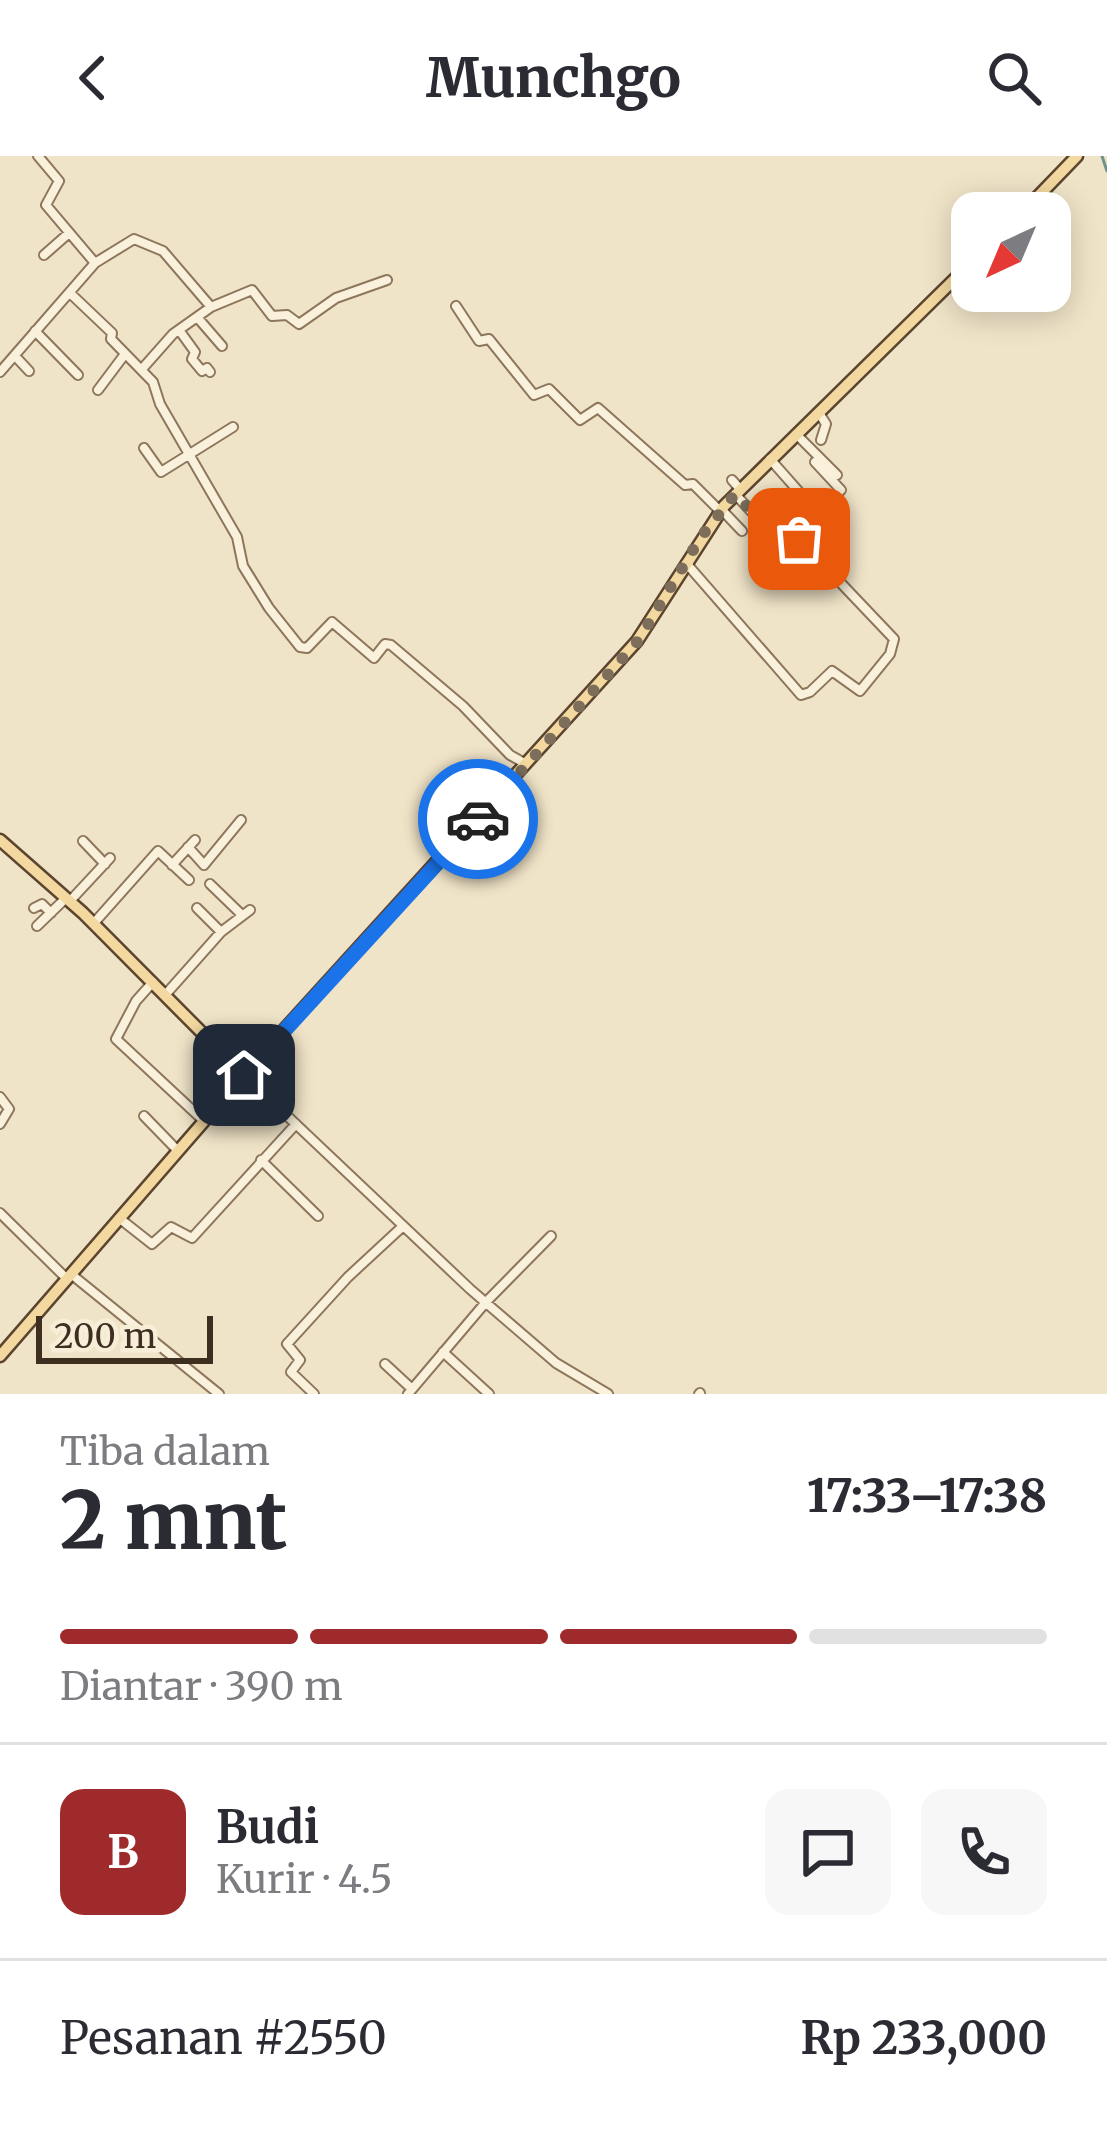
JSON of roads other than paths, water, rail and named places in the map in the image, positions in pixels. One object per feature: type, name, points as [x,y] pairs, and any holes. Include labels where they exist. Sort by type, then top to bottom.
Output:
[{"type":"main road","points":[[1041,192],[1071,158]]},
{"type":"main road","points":[[0,1356],[244,1075],[638,641],[736,488],[951,283]]},
{"type":"main road","points":[[0,841],[94,923],[244,1075]]},
{"type":"street","points":[[38,156],[59,181],[46,205],[95,263]]},
{"type":"street","points":[[44,254],[69,232]]},
{"type":"street","points":[[0,373],[95,263],[134,239],[168,256],[211,307]]},
{"type":"street","points":[[142,369],[178,330],[211,307],[252,290],[272,316],[287,315],[302,324],[336,298],[386,280]]},
{"type":"street","points":[[70,294],[142,369],[237,537],[243,566],[300,647],[307,648],[332,622],[374,658],[385,644],[392,645],[510,755],[527,765]]},
{"type":"street","points":[[456,306],[479,341],[489,338],[534,395],[549,389],[580,420],[598,408],[685,485],[693,484],[742,531]]},
{"type":"street","points":[[197,317],[222,346]]},
{"type":"street","points":[[178,330],[195,352],[192,359],[202,371],[210,372]]},
{"type":"street","points":[[35,331],[78,375]]},
{"type":"street","points":[[98,390],[125,354]]},
{"type":"street","points":[[15,356],[29,371]]},
{"type":"street","points":[[819,413],[826,424],[821,440]]},
{"type":"street","points":[[144,448],[160,472],[232,428]]},
{"type":"street","points":[[796,434],[837,475]]},
{"type":"street","points":[[770,459],[800,493]]},
{"type":"street","points":[[736,488],[781,542],[796,536],[841,490],[815,462]]},
{"type":"street","points":[[686,563],[798,693],[807,694],[832,671],[860,692],[890,655],[894,639],[796,536]]},
{"type":"street","points":[[172,865],[191,843],[204,865],[241,820]]},
{"type":"street","points":[[37,926],[108,861],[82,841]]},
{"type":"street","points":[[94,923],[158,851],[189,880]]},
{"type":"street","points":[[166,994],[221,932],[246,913],[210,884]]},
{"type":"street","points":[[34,908],[42,904],[51,913]]},
{"type":"street","points":[[196,908],[221,932]]},
{"type":"street","points":[[153,982],[115,1037],[204,1121]]},
{"type":"street","points":[[244,1075],[486,1302],[556,1363],[608,1394]]},
{"type":"street","points":[[0,1097],[9,1109],[0,1124]]},
{"type":"street","points":[[143,1116],[178,1151]]},
{"type":"street","points":[[118,1218],[152,1244],[172,1227],[192,1238],[296,1124]]},
{"type":"street","points":[[262,1160],[318,1216]]},
{"type":"street","points":[[0,1214],[68,1275],[219,1394]]},
{"type":"street","points":[[314,1394],[291,1372],[300,1358],[287,1344],[348,1276],[402,1226]]},
{"type":"street","points":[[385,1364],[410,1391],[486,1302],[551,1236]]},
{"type":"street","points":[[442,1352],[489,1394]]},
{"type":"waterway","points":[[1102,156],[1107,171]]}]
